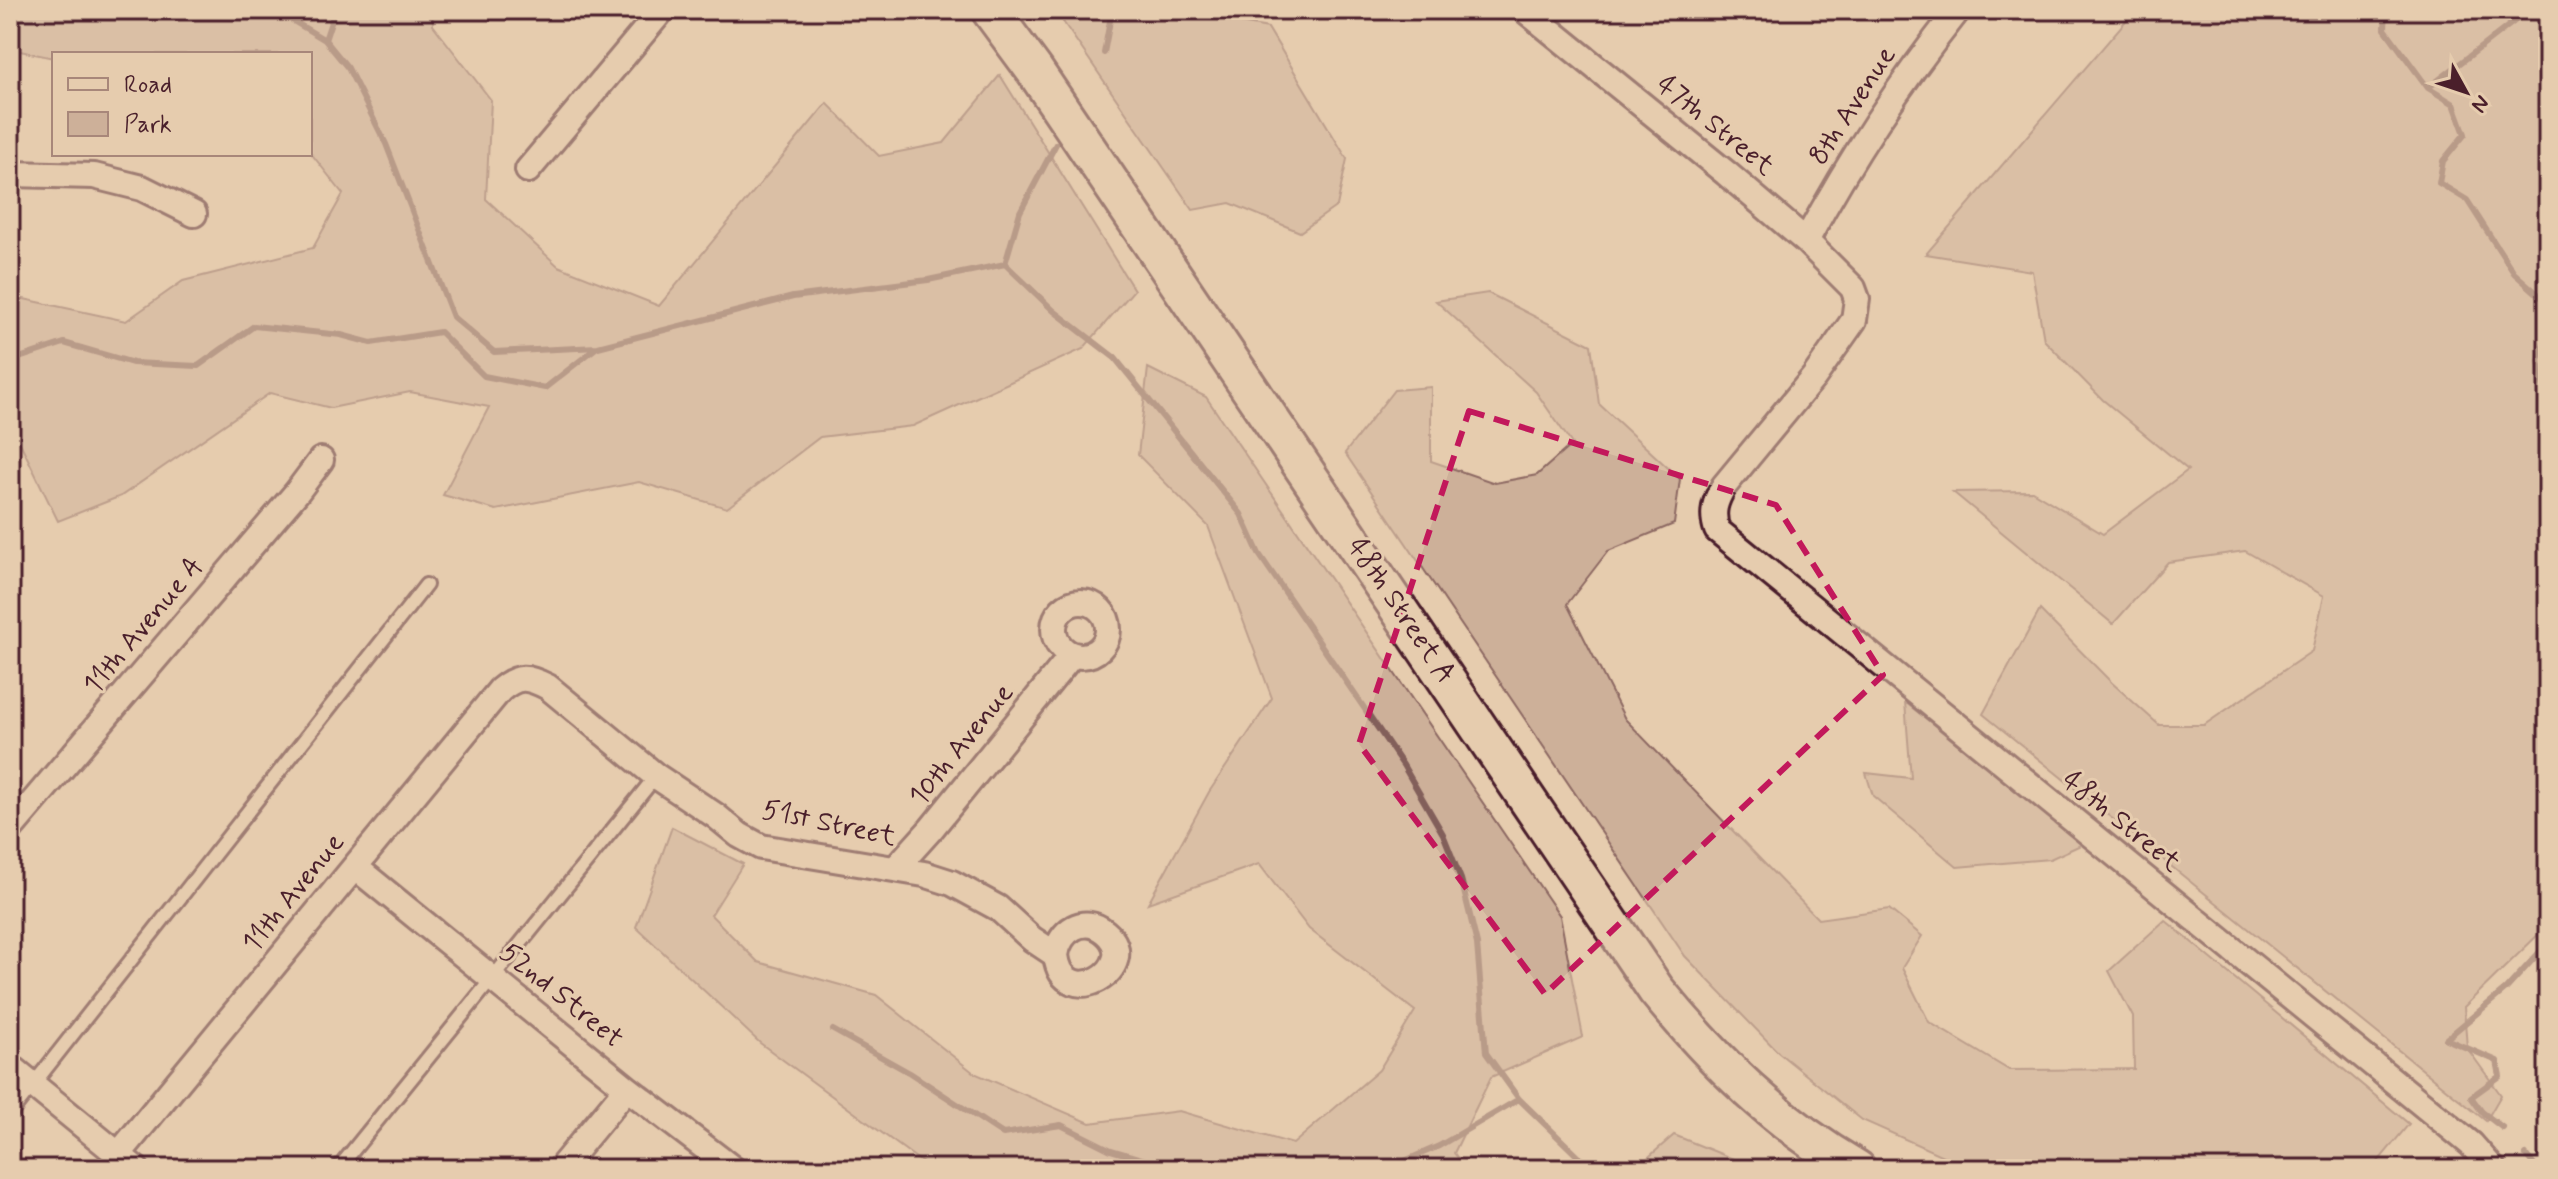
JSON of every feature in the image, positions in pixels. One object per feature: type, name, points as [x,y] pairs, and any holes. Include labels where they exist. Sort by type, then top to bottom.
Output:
[{"type":"street","points":[[528,170],[662,10]]},
{"type":"street","name":"48th Street A","points":[[990,10],[1035,71],[1656,990],[1692,1033],[1758,1100],[1788,1124],[1857,1169]]},
{"type":"street","name":"47th Street","points":[[1525,10],[1726,173],[1806,241],[1853,288],[1857,299],[1854,320],[1814,377],[1724,486],[1715,502],[1713,520]]},
{"type":"street","name":"8th Avenue","points":[[1806,241],[1845,169],[1899,86],[1958,10]]},
{"type":"street","points":[[10,174],[94,176],[142,188],[194,214]]},
{"type":"street","name":"11th Avenue A","points":[[10,829],[321,460]]},
{"type":"street","name":"48th Street","points":[[1713,520],[1717,530],[1730,544],[2471,1144],[2493,1169]]},
{"type":"street","name":"10th Avenue","points":[[895,869],[1072,655]]},
{"type":"street","name":"51st Street","points":[[522,677],[540,683],[568,702],[656,776],[761,847],[924,874],[971,892],[998,908],[1032,939],[1056,955]]},
{"type":"street","name":"11th Avenue","points":[[127,1162],[355,867],[500,690],[513,679],[522,677]]},
{"type":"street","name":"52nd Street","points":[[355,867],[627,1088],[733,1169]]},
{"type":"street","points":[[10,1066],[127,1162]]},
{"type":"street","points":[[560,1169],[627,1088]]},
{"type":"lane","points":[[10,1114],[426,585]]},
{"type":"lane","points":[[338,1169],[656,776]]},
{"type":"highlighted area","points":[[1469,411],[1776,505],[1883,675],[1545,994],[1359,744]]},
{"type":"green space","points":[[10,10],[432,10],[433,25],[491,100],[486,199],[558,266],[659,306],[827,103],[879,156],[944,143],[1000,75],[1134,290],[1083,349],[913,426],[820,437],[727,508],[639,482],[496,510],[443,495],[489,407],[410,392],[331,408],[270,393],[121,496],[58,521],[10,422],[10,296],[126,321],[183,281],[313,248],[343,194],[312,155],[312,52],[52,52],[52,58],[10,49]]},
{"type":"green space","points":[[1055,10],[1207,10],[1213,18],[1268,28],[1347,159],[1337,206],[1300,232],[1230,203],[1193,210]]},
{"type":"green space","points":[[2135,10],[2548,10],[2548,925],[2464,1007],[2467,1048],[2501,1095],[2486,1121],[1983,714],[2040,610],[2111,682],[2159,725],[2204,725],[2312,651],[2324,596],[2245,551],[2168,562],[2113,624],[1953,492],[2032,491],[2103,534],[2188,470],[2103,400],[2044,340],[2032,271],[1926,254]]},
{"type":"green space","points":[[1488,293],[1591,345],[1599,404],[1680,479],[1674,524],[1608,551],[1567,604],[1625,719],[1818,919],[1889,909],[1922,936],[1902,968],[1929,1022],[2009,1070],[2134,1069],[2133,1017],[2109,971],[2165,920],[2409,1124],[2372,1169],[1972,1169],[1862,1120],[1779,1053],[1685,956],[1345,453],[1394,390],[1431,387],[1431,461],[1495,483],[1537,475],[1572,444],[1536,392],[1436,301]]},
{"type":"green space","points":[[1148,368],[1206,397],[1560,916],[1583,1037],[1491,1077],[1454,1153],[1466,1169],[931,1169],[760,1043],[636,927],[672,827],[743,864],[711,915],[758,962],[876,995],[974,1073],[1090,1123],[1179,1111],[1293,1144],[1379,1070],[1415,1011],[1309,929],[1259,864],[1148,903],[1209,792],[1272,698],[1208,526],[1138,455]]},
{"type":"green space","points":[[1905,702],[2083,844],[2050,859],[1957,867],[1873,796],[1866,773],[1911,778]]},
{"type":"green space","points":[[1674,1135],[1758,1169],[1635,1169]]},
{"type":"waterway","points":[[275,10],[325,40],[348,68],[386,144],[453,317],[494,352],[598,347],[793,297],[928,280],[1005,264],[1054,311],[1115,358],[1241,514],[1259,554],[1403,765],[1443,834],[1461,879],[1477,944],[1486,1053],[1519,1099],[1591,1169]]},
{"type":"waterway","points":[[325,40],[335,10]]},
{"type":"waterway","points":[[1104,53],[1112,10]]},
{"type":"waterway","points":[[2386,10],[2385,29],[2428,88],[2454,104],[2465,134],[2443,161],[2439,183],[2467,200],[2514,273],[2548,303]]},
{"type":"waterway","points":[[2428,88],[2529,10]]},
{"type":"waterway","points":[[1005,264],[1020,212],[1056,144]]},
{"type":"waterway","points":[[10,361],[64,343],[133,363],[198,366],[254,326],[341,335],[371,343],[440,332],[484,376],[545,388],[596,348]]},
{"type":"waterway","points":[[2548,330],[2539,361],[2548,410]]},
{"type":"waterway","points":[[2503,1128],[2482,1112],[2471,1097],[2500,1076],[2497,1061],[2446,1039],[2506,989],[2548,943]]},
{"type":"waterway","points":[[833,1030],[910,1073],[1003,1134],[1061,1125],[1111,1150],[1175,1169]]},
{"type":"waterway","points":[[1386,1169],[1439,1146],[1519,1099]]},
{"type":"waterway","points":[[2526,1155],[2537,1169]]}]
